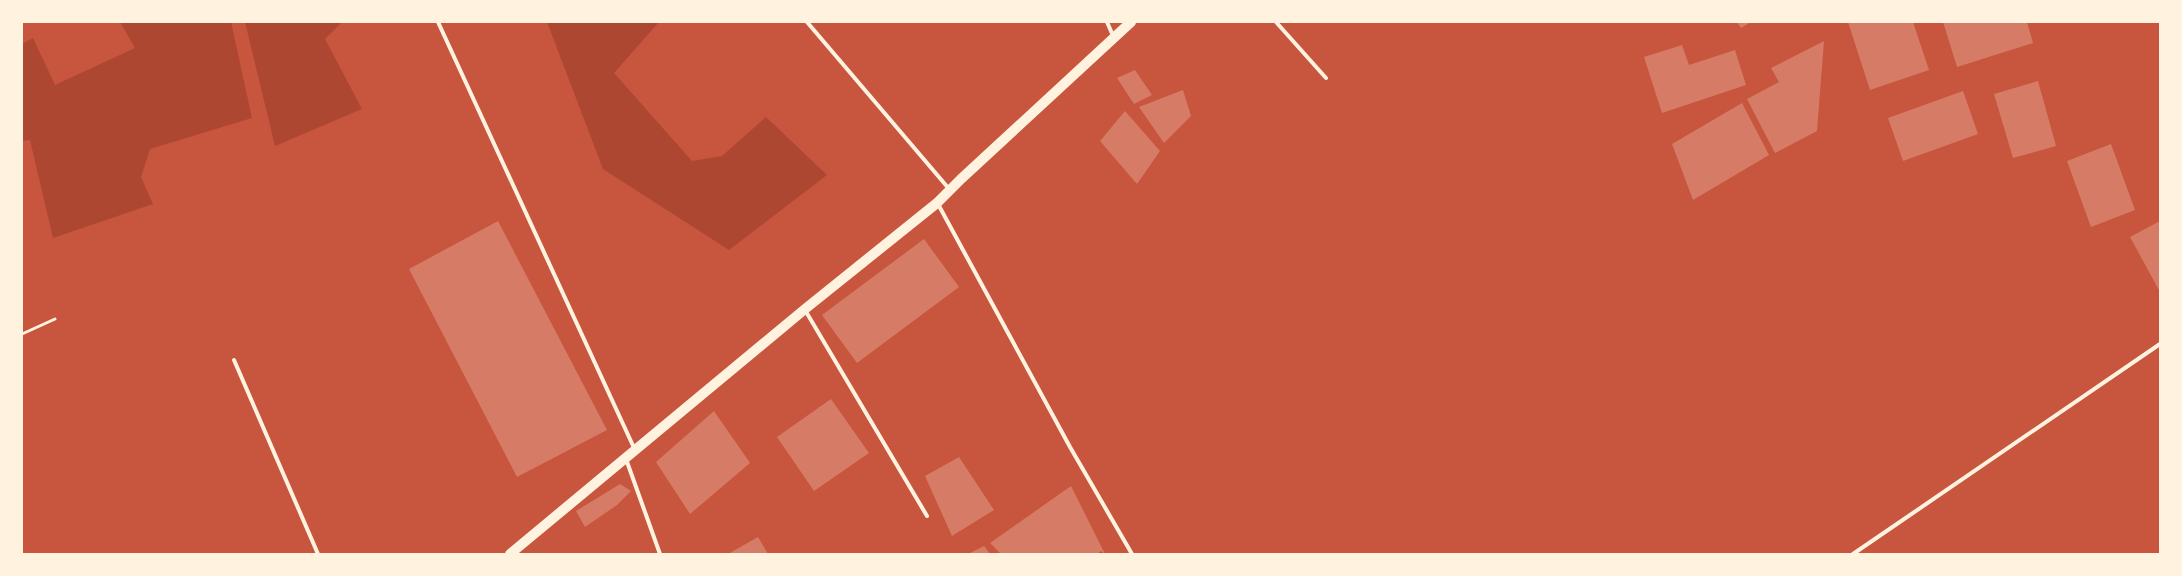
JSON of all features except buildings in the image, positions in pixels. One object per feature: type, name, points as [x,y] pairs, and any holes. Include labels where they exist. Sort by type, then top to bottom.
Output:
[{"type":"main road","points":[[510,554],[805,309],[937,203],[1131,22]]},
{"type":"street","points":[[438,22],[635,451]]},
{"type":"street","points":[[807,22],[950,190]]},
{"type":"street","points":[[1107,22],[1114,39]]},
{"type":"street","points":[[1276,22],[1326,78]]},
{"type":"street","points":[[937,203],[1070,447],[1132,554]]},
{"type":"street","points":[[805,309],[927,516]]},
{"type":"street","points":[[1853,554],[2160,344]]},
{"type":"street","points":[[234,360],[318,554]]},
{"type":"street","points":[[626,458],[660,554]]},
{"type":"lane","points":[[22,334],[55,319]]},
{"type":"shaded area","points":[[120,22],[231,22],[252,118],[150,149],[141,177],[153,204],[53,238],[30,140],[22,141],[22,44],[33,38],[55,85],[135,48]]},
{"type":"shaded area","points":[[245,22],[342,22],[325,39],[362,109],[275,146]]},
{"type":"shaded area","points":[[547,22],[659,22],[614,73],[692,161],[722,156],[766,117],[827,175],[729,250],[603,169]]}]
